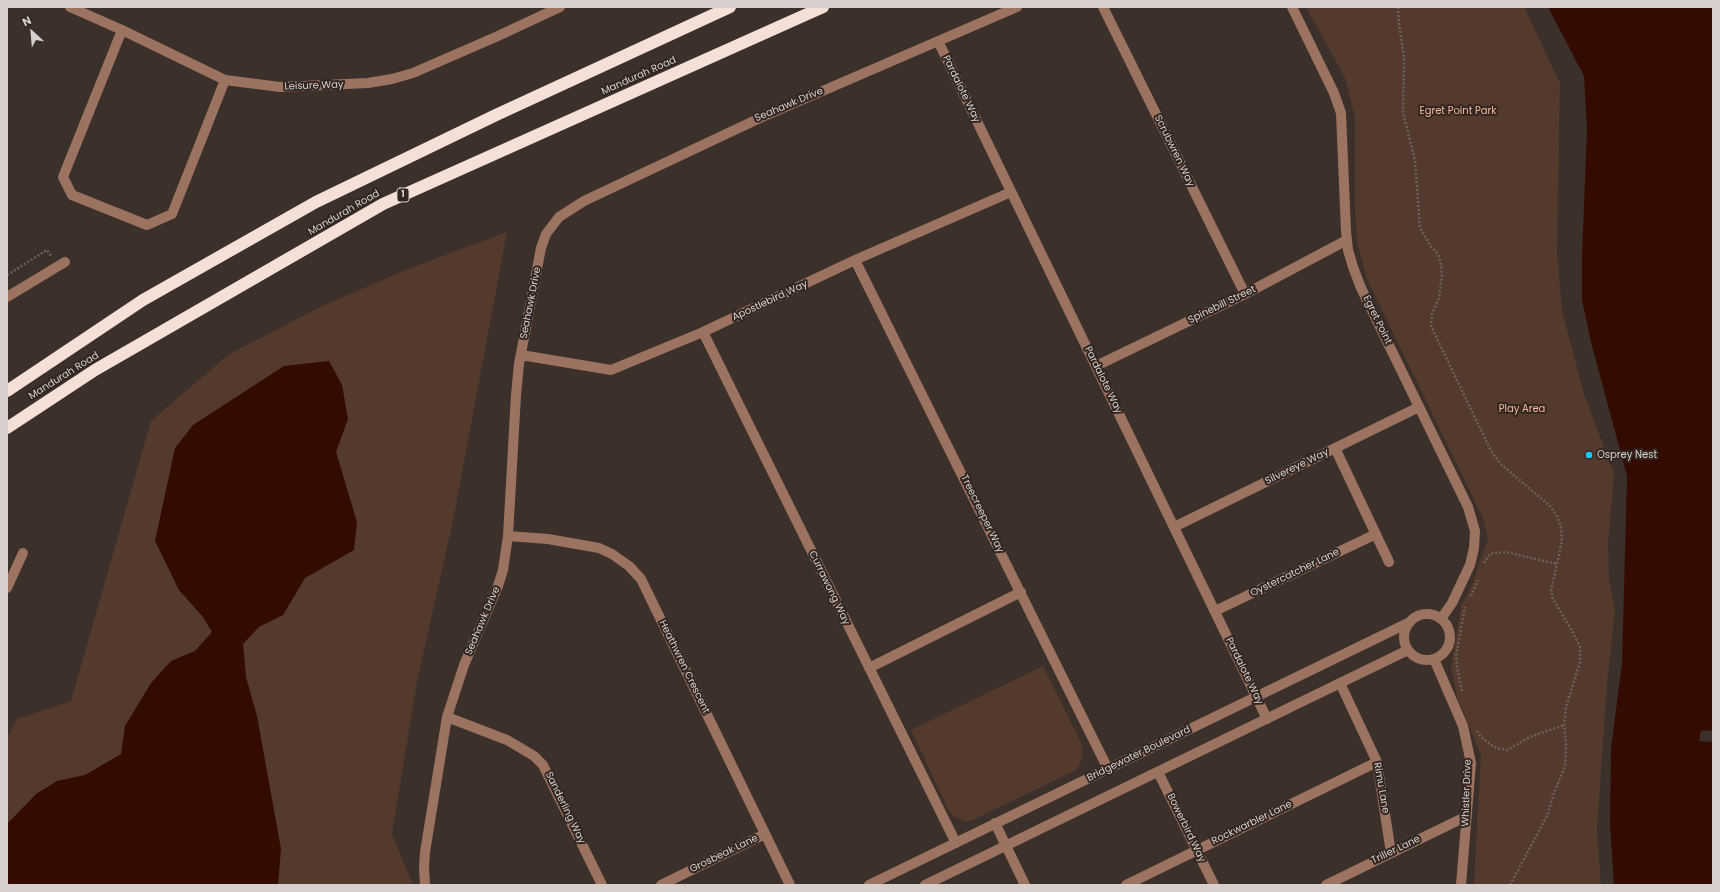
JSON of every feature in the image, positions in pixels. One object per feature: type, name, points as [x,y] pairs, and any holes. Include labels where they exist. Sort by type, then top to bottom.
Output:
[{"type":"highway","name":"Mandurah Road","points":[[7,390],[143,300],[316,202],[496,115],[730,7]]},
{"type":"highway","name":"Mandurah Road","points":[[7,428],[95,370],[383,204],[823,7]]},
{"type":"street","name":"Leisure Way","points":[[70,7],[122,30],[225,80],[280,87],[368,84],[392,79],[413,73],[560,7]]},
{"type":"street","name":"Seahawk Drive","points":[[425,885],[425,852],[447,717],[464,665],[498,586],[503,570],[508,536],[516,395],[521,355],[541,248],[546,234],[559,217],[584,201],[760,118],[1017,7]]},
{"type":"street","name":"Scrubwren Way","points":[[1103,7],[1245,294]]},
{"type":"street","name":"Egret Point","points":[[1292,7],[1334,93],[1341,113],[1347,240],[1353,267],[1361,288],[1468,507],[1475,531],[1474,548],[1470,565],[1452,603],[1441,619]]},
{"type":"street","points":[[122,30],[63,177],[72,195],[147,225],[172,214],[225,80]]},
{"type":"street","name":"Pardalote Way","points":[[938,41],[1268,719]]},
{"type":"street","name":"Apostlebird Way","points":[[521,355],[611,370],[703,332],[856,260],[1011,192]]},
{"type":"street","name":"Spinebill Street","points":[[1096,366],[1245,294],[1347,240]]},
{"type":"street","name":"Treecreeper Way","points":[[856,260],[1108,769]]},
{"type":"street","points":[[7,297],[62,264]]},
{"type":"street","name":"Currawong Way","points":[[703,332],[956,843]]},
{"type":"street","name":"Silvereye Way","points":[[1174,527],[1419,407]]},
{"type":"street","points":[[1335,448],[1389,562]]},
{"type":"street","name":"Oystercatcher Lane","points":[[1215,611],[1376,534]]},
{"type":"street","name":"Heathwren Crescent","points":[[508,536],[548,539],[598,548],[612,554],[629,566],[641,579],[790,885]]},
{"type":"street","points":[[7,588],[23,553]]},
{"type":"street","points":[[869,668],[1021,592]]},
{"type":"street","points":[[1425,614],[1433,615],[1441,619],[1446,625],[1449,633],[1447,649],[1442,655],[1434,659],[1425,660],[1415,657],[1408,650],[1404,641],[1405,631],[1410,622],[1416,617],[1425,614]]},
{"type":"street","name":"Bridgewater Boulevard","points":[[869,885],[1410,622]]},
{"type":"street","points":[[924,885],[1408,650]]},
{"type":"street","name":"Whistler Drive","points":[[1434,659],[1463,726],[1470,763],[1461,885]]},
{"type":"street","name":"Rimu Lane","points":[[1340,683],[1377,762],[1391,853]]},
{"type":"street","name":"Sanderling Way","points":[[447,717],[507,740],[534,756],[543,764],[602,885]]},
{"type":"street","name":"Rockwarbler Lane","points":[[1126,885],[1377,762]]},
{"type":"street","name":"Bowerbird Way","points":[[1158,772],[1214,885]]},
{"type":"street","name":"Triller Lane","points":[[1326,885],[1467,816]]},
{"type":"street","points":[[995,824],[1025,885]]},
{"type":"street","name":"Grosbeak Lane","points":[[661,885],[765,834]]},
{"type":"path","points":[[1398,7],[1404,57],[1403,112],[1415,161],[1420,228],[1432,248],[1438,254],[1441,264],[1442,276],[1439,298],[1432,314],[1431,326],[1492,453],[1502,465],[1550,506],[1557,516],[1561,527],[1562,541],[1551,591],[1553,599],[1580,647],[1580,662],[1566,707],[1564,725],[1566,744],[1565,767],[1555,790],[1548,816],[1510,885]]},
{"type":"path","points":[[7,275],[47,250],[62,264]]},
{"type":"path","points":[[1483,567],[1490,554],[1501,552],[1556,564]]},
{"type":"path","points":[[1470,597],[1480,574]]},
{"type":"path","points":[[1463,694],[1456,667],[1456,656],[1464,608],[1467,603]]},
{"type":"path","points":[[1473,725],[1481,737],[1494,747],[1507,750],[1530,737],[1564,725]]},
{"type":"green space","name":"Egret Point Park","points":[[1306,7],[1524,7],[1560,83],[1557,250],[1562,311],[1584,394],[1614,474],[1608,545],[1609,579],[1615,610],[1607,685],[1597,830],[1601,885],[1474,885],[1481,755],[1457,697],[1451,667],[1461,606],[1471,587],[1488,539],[1483,518],[1367,279],[1357,242],[1355,202],[1355,117],[1345,78]]},
{"type":"green space","points":[[507,232],[453,521],[417,682],[392,834],[413,885],[7,885],[7,738],[17,719],[71,701],[151,421],[228,355],[322,306],[408,269]]},
{"type":"green space","points":[[1043,666],[1082,745],[1083,752],[1080,765],[1076,770],[973,820],[966,822],[953,816],[949,811],[911,730]]},
{"type":"shaded area","points":[[1548,7],[1713,7],[1713,730],[1701,731],[1699,741],[1713,742],[1713,885],[1614,885],[1610,823],[1611,749],[1622,664],[1627,476],[1591,342],[1582,300],[1582,257],[1587,128],[1584,76]]},
{"type":"shaded area","points":[[329,361],[342,385],[348,419],[336,452],[357,522],[354,550],[305,578],[283,615],[259,627],[243,644],[246,677],[257,716],[281,849],[278,885],[9,885],[7,881],[7,824],[36,794],[57,781],[85,775],[121,754],[125,726],[151,683],[171,661],[195,651],[212,632],[203,617],[179,590],[155,541],[175,448],[193,425],[284,366]]},
{"type":"place","name":"Osprey Nest","points":[[1589,455]]},
{"type":"park label","name":"Play Area","points":[[1522,409]]}]
